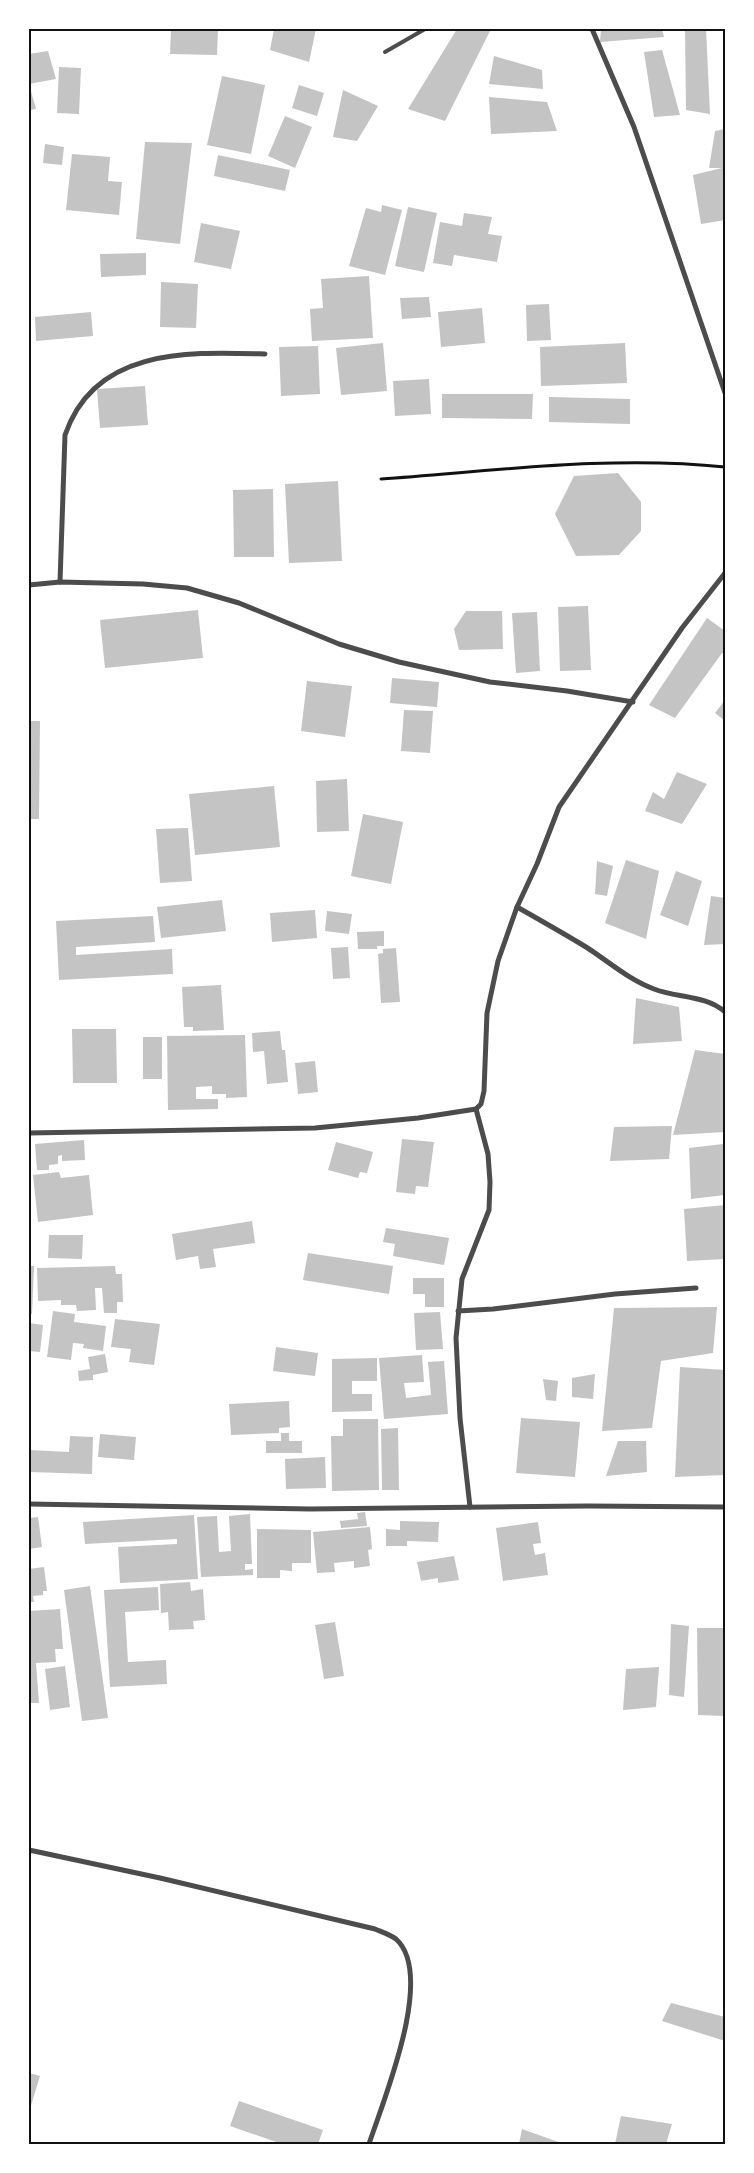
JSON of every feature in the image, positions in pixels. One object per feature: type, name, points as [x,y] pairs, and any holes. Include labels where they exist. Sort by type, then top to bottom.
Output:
[{"type":"street","points":[[592,29],[634,127],[725,393]]},
{"type":"street","points":[[60,582],[65,434],[72,414],[87,396],[107,378],[153,358],[207,353],[265,354]]},
{"type":"street","points":[[29,1133],[315,1128],[418,1118],[476,1109],[481,1104],[484,1091],[487,1014],[498,961],[517,907],[537,864],[559,807],[633,702],[682,628],[725,573]]},
{"type":"street","points":[[29,585],[60,582],[143,584],[187,588],[239,603],[339,644],[399,662],[490,682],[566,691],[633,702]]},
{"type":"street","points":[[517,907],[585,946],[620,971],[653,989],[705,1001],[718,1006],[725,1012]]},
{"type":"street","points":[[470,1507],[458,1393],[456,1338],[462,1279],[489,1210],[488,1154],[476,1109]]},
{"type":"street","points":[[458,1311],[696,1288]]},
{"type":"street","points":[[29,1504],[300,1509],[725,1507]]},
{"type":"street","points":[[29,1850],[170,1880],[375,1929],[396,1940],[408,1957],[411,1985],[403,2042],[369,2144]]},
{"type":"lane","points":[[385,52],[425,29]]},
{"type":"path","points":[[381,479],[590,463],[688,463],[725,467]]},
{"type":"building","points":[[171,29],[218,29],[217,55],[170,54]]},
{"type":"building","points":[[274,29],[316,29],[309,62],[270,50]]},
{"type":"building","points":[[457,29],[491,29],[445,121],[408,109]]},
{"type":"building","points":[[601,29],[662,29],[664,37],[600,42]]},
{"type":"building","points":[[685,29],[706,29],[710,114],[686,110]]},
{"type":"building","points":[[662,50],[680,115],[654,117],[644,52]]},
{"type":"building","points":[[48,51],[56,79],[29,84],[29,54]]},
{"type":"building","points":[[494,56],[542,70],[543,89],[489,84]]},
{"type":"building","points":[[59,67],[81,68],[79,114],[57,113]]},
{"type":"building","points":[[222,76],[265,85],[251,154],[207,145]]},
{"type":"building","points":[[29,84],[36,109],[29,110]]},
{"type":"building","points":[[299,85],[324,93],[317,116],[292,108]]},
{"type":"building","points":[[343,90],[378,106],[357,141],[333,137]]},
{"type":"building","points":[[489,97],[547,102],[557,131],[491,134]]},
{"type":"building","points":[[285,116],[312,127],[295,168],[268,156]]},
{"type":"building","points":[[725,129],[725,220],[701,224],[693,175],[722,168],[709,168],[715,131]]},
{"type":"building","points":[[145,142],[192,143],[180,244],[136,239]]},
{"type":"building","points":[[45,144],[64,147],[62,165],[43,163]]},
{"type":"building","points":[[72,154],[110,157],[108,181],[122,182],[119,215],[66,210]]},
{"type":"building","points":[[218,155],[290,170],[285,191],[214,176]]},
{"type":"building","points":[[382,205],[402,210],[385,275],[349,266],[366,208],[381,212]]},
{"type":"building","points":[[408,207],[437,213],[424,272],[395,266]]},
{"type":"building","points":[[464,213],[492,217],[488,234],[502,236],[497,262],[454,255],[452,266],[433,263],[440,222],[462,226]]},
{"type":"building","points":[[201,223],[240,231],[231,269],[194,262]]},
{"type":"building","points":[[146,253],[146,275],[101,277],[100,254]]},
{"type":"building","points":[[369,276],[373,338],[312,341],[310,309],[323,308],[321,279]]},
{"type":"building","points":[[161,282],[198,284],[196,328],[160,327]]},
{"type":"building","points":[[429,297],[431,317],[402,319],[400,298]]},
{"type":"building","points":[[549,304],[551,340],[527,341],[526,305]]},
{"type":"building","points":[[482,308],[485,343],[441,347],[438,312]]},
{"type":"building","points":[[91,312],[93,336],[36,341],[35,317]]},
{"type":"building","points":[[383,343],[387,391],[341,395],[336,348]]},
{"type":"building","points":[[625,343],[627,383],[541,386],[540,347]]},
{"type":"building","points":[[318,346],[320,394],[281,396],[279,347]]},
{"type":"building","points":[[429,379],[431,414],[395,416],[393,381]]},
{"type":"building","points":[[145,386],[148,425],[100,428],[97,389]]},
{"type":"building","points":[[442,394],[533,394],[532,419],[442,418]]},
{"type":"building","points":[[549,397],[630,399],[630,424],[549,422]]},
{"type":"building","points":[[618,473],[641,502],[641,531],[619,555],[576,556],[555,514],[574,476]]},
{"type":"building","points":[[338,481],[342,561],[289,563],[285,484]]},
{"type":"building","points":[[273,489],[274,557],[234,557],[233,490]]},
{"type":"building","points":[[588,606],[591,670],[560,671],[558,607]]},
{"type":"building","points":[[198,610],[203,658],[105,668],[100,620]]},
{"type":"building","points":[[466,611],[502,611],[503,649],[459,650],[454,629]]},
{"type":"building","points":[[537,612],[540,671],[516,673],[512,613]]},
{"type":"building","points":[[707,618],[725,631],[725,655],[722,653],[675,718],[649,705]]},
{"type":"building","points":[[392,678],[439,682],[437,707],[390,703]]},
{"type":"building","points":[[307,681],[352,686],[345,737],[301,731]]},
{"type":"building","points":[[725,700],[725,721],[715,713]]},
{"type":"building","points":[[404,710],[433,711],[430,753],[401,751]]},
{"type":"building","points":[[29,721],[40,721],[39,819],[29,819]]},
{"type":"building","points":[[677,772],[707,784],[682,824],[645,811],[653,792],[664,799]]},
{"type":"building","points":[[347,779],[349,831],[317,832],[316,781]]},
{"type":"building","points":[[274,786],[280,847],[195,855],[189,794]]},
{"type":"building","points":[[363,814],[403,822],[391,884],[351,876]]},
{"type":"building","points":[[188,828],[192,881],[160,883],[156,829]]},
{"type":"building","points":[[626,860],[659,871],[646,939],[605,923]]},
{"type":"building","points":[[597,861],[613,866],[607,896],[595,894]]},
{"type":"building","points":[[676,871],[702,881],[688,926],[660,915]]},
{"type":"building","points":[[711,896],[725,898],[725,944],[704,945]]},
{"type":"building","points":[[222,900],[226,931],[161,938],[157,907]]},
{"type":"building","points":[[315,910],[317,938],[272,942],[270,913]]},
{"type":"building","points":[[327,911],[352,914],[349,934],[325,931]]},
{"type":"building","points":[[153,916],[155,942],[76,947],[76,955],[172,949],[173,974],[59,980],[56,921]]},
{"type":"building","points":[[384,931],[384,946],[377,946],[377,949],[358,949],[357,932]]},
{"type":"building","points":[[348,947],[350,978],[333,979],[331,948]]},
{"type":"building","points":[[396,948],[400,1002],[381,1003],[378,954],[383,953],[383,949]]},
{"type":"building","points":[[221,985],[224,1030],[193,1031],[193,1027],[184,1027],[182,987]]},
{"type":"building","points":[[636,998],[679,1007],[682,1041],[633,1044]]},
{"type":"building","points":[[72,1029],[116,1029],[117,1083],[73,1083]]},
{"type":"building","points":[[280,1031],[282,1050],[285,1050],[288,1082],[267,1084],[264,1051],[253,1052],[252,1033]]},
{"type":"building","points":[[245,1035],[247,1097],[226,1098],[226,1094],[212,1094],[212,1086],[196,1087],[196,1099],[218,1099],[218,1109],[168,1110],[167,1036]]},
{"type":"building","points":[[143,1037],[162,1037],[162,1079],[143,1079]]},
{"type":"building","points":[[695,1050],[725,1054],[725,1132],[673,1135]]},
{"type":"building","points":[[315,1061],[318,1092],[298,1094],[295,1063]]},
{"type":"building","points":[[672,1126],[669,1159],[610,1161],[614,1127]]},
{"type":"building","points":[[402,1139],[434,1142],[428,1187],[416,1186],[415,1194],[396,1192]]},
{"type":"building","points":[[84,1140],[85,1160],[62,1161],[62,1155],[58,1156],[58,1164],[49,1165],[49,1170],[37,1170],[35,1144]]},
{"type":"building","points":[[336,1142],[373,1152],[367,1173],[360,1172],[358,1178],[328,1170]]},
{"type":"building","points":[[723,1144],[725,1195],[691,1199],[689,1148]]},
{"type":"building","points":[[59,1172],[61,1178],[89,1175],[93,1215],[38,1222],[33,1175]]},
{"type":"building","points":[[725,1205],[725,1259],[687,1261],[684,1209]]},
{"type":"building","points":[[252,1221],[255,1243],[213,1249],[216,1267],[200,1269],[198,1256],[176,1260],[172,1234]]},
{"type":"building","points":[[386,1228],[449,1238],[444,1265],[393,1256],[395,1244],[383,1242]]},
{"type":"building","points":[[49,1235],[83,1235],[82,1259],[48,1258]]},
{"type":"building","points":[[308,1253],[393,1266],[389,1294],[303,1280]]},
{"type":"building","points":[[29,1266],[34,1266],[32,1314],[29,1314]]},
{"type":"building","points":[[115,1266],[116,1274],[122,1274],[123,1302],[117,1302],[117,1313],[104,1313],[102,1288],[95,1288],[96,1310],[77,1311],[76,1305],[61,1305],[61,1300],[38,1301],[37,1268]]},
{"type":"building","points":[[413,1278],[444,1278],[444,1307],[425,1307],[425,1294],[413,1294]]},
{"type":"building","points":[[717,1307],[713,1353],[661,1361],[652,1428],[602,1431],[614,1308]]},
{"type":"building","points":[[53,1311],[75,1314],[74,1322],[106,1326],[103,1351],[83,1348],[84,1344],[73,1343],[71,1360],[47,1357]]},
{"type":"building","points":[[440,1312],[443,1349],[416,1350],[414,1313]]},
{"type":"building","points":[[115,1319],[160,1324],[154,1365],[129,1362],[131,1349],[111,1347]]},
{"type":"building","points":[[29,1323],[43,1325],[40,1352],[29,1351]]},
{"type":"building","points":[[276,1347],[318,1353],[315,1376],[273,1371]]},
{"type":"building","points":[[105,1354],[108,1372],[93,1375],[93,1380],[79,1381],[78,1371],[90,1369],[88,1357]]},
{"type":"building","points":[[422,1355],[424,1382],[404,1383],[406,1398],[431,1395],[428,1362],[444,1361],[448,1414],[384,1419],[379,1358]]},
{"type":"building","points":[[377,1358],[377,1381],[352,1381],[352,1394],[372,1394],[372,1411],[332,1412],[332,1359]]},
{"type":"building","points":[[680,1367],[725,1370],[725,1475],[675,1477]]},
{"type":"building","points":[[595,1374],[593,1399],[572,1397],[572,1378]]},
{"type":"building","points":[[543,1379],[558,1381],[556,1401],[546,1400]]},
{"type":"building","points":[[289,1401],[290,1427],[279,1428],[279,1433],[231,1435],[229,1404]]},
{"type":"building","points":[[521,1418],[580,1422],[575,1477],[516,1473]]},
{"type":"building","points":[[343,1419],[378,1419],[379,1490],[332,1491],[331,1436],[343,1436]]},
{"type":"building","points":[[398,1428],[399,1490],[382,1490],[381,1429]]},
{"type":"building","points":[[281,1433],[289,1433],[289,1441],[302,1441],[302,1453],[266,1453],[266,1441],[281,1441]]},
{"type":"building","points":[[100,1434],[136,1437],[134,1460],[98,1457]]},
{"type":"building","points":[[70,1436],[93,1437],[92,1474],[29,1472],[29,1450],[69,1452]]},
{"type":"building","points":[[618,1441],[646,1441],[647,1472],[606,1476]]},
{"type":"building","points":[[325,1457],[326,1488],[286,1489],[285,1459]]},
{"type":"building","points":[[365,1512],[367,1526],[341,1528],[340,1521],[358,1519],[357,1513]]},
{"type":"building","points":[[250,1514],[252,1564],[245,1564],[245,1570],[253,1569],[253,1575],[201,1577],[197,1517],[217,1516],[219,1552],[231,1551],[229,1516]]},
{"type":"building","points":[[194,1515],[198,1579],[120,1583],[118,1547],[177,1544],[177,1539],[85,1544],[83,1522]]},
{"type":"building","points":[[38,1517],[42,1547],[29,1549],[29,1518]]},
{"type":"building","points":[[400,1521],[439,1522],[438,1542],[407,1541],[407,1546],[386,1546],[386,1529],[400,1530]]},
{"type":"building","points":[[538,1522],[541,1543],[533,1544],[535,1555],[545,1553],[548,1575],[503,1581],[496,1528]]},
{"type":"building","points":[[370,1527],[372,1549],[368,1550],[370,1566],[354,1568],[354,1561],[334,1563],[335,1572],[317,1573],[313,1532]]},
{"type":"building","points":[[257,1529],[311,1530],[311,1563],[292,1563],[292,1571],[280,1570],[280,1578],[257,1578]]},
{"type":"building","points":[[454,1556],[459,1580],[438,1583],[438,1578],[421,1581],[417,1562]]},
{"type":"building","points":[[44,1567],[47,1591],[43,1591],[43,1595],[33,1596],[34,1602],[29,1602],[29,1569]]},
{"type":"building","points":[[190,1582],[191,1591],[203,1589],[205,1620],[193,1621],[194,1629],[169,1630],[168,1612],[161,1613],[160,1584]]},
{"type":"building","points":[[90,1586],[108,1718],[82,1721],[64,1590]]},
{"type":"building","points":[[158,1587],[159,1610],[125,1612],[128,1662],[166,1660],[167,1684],[110,1687],[104,1590]]},
{"type":"building","points":[[60,1609],[63,1649],[55,1649],[56,1662],[36,1663],[39,1703],[29,1703],[29,1611]]},
{"type":"building","points":[[335,1622],[344,1676],[324,1679],[315,1625]]},
{"type":"building","points":[[671,1624],[689,1626],[684,1697],[669,1695]]},
{"type":"building","points":[[697,1628],[725,1628],[725,1716],[698,1715]]},
{"type":"building","points":[[65,1666],[70,1707],[50,1710],[45,1669]]},
{"type":"building","points":[[659,1667],[656,1707],[623,1710],[626,1669]]},
{"type":"building","points":[[671,2003],[725,2017],[725,2041],[662,2021]]},
{"type":"building","points":[[29,2073],[40,2076],[29,2112]]},
{"type":"building","points":[[239,2101],[323,2130],[318,2144],[282,2144],[230,2126]]},
{"type":"building","points":[[621,2116],[672,2124],[666,2144],[615,2144]]},
{"type":"building","points":[[522,2129],[564,2144],[519,2144]]}]
